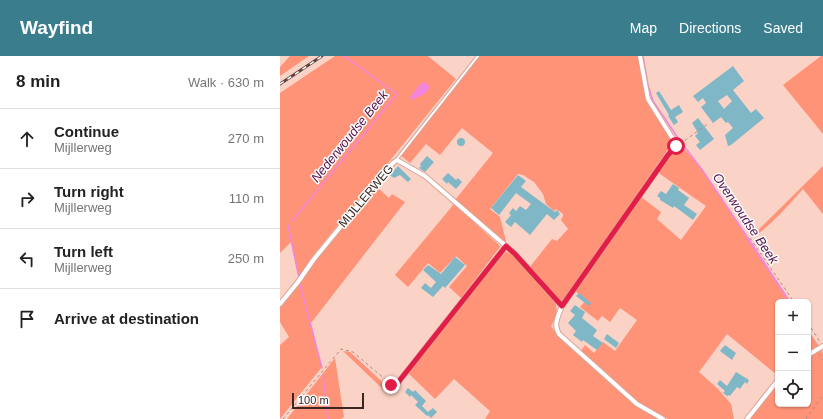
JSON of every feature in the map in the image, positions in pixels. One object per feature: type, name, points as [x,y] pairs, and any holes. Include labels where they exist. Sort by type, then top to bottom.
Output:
[{"type":"street","points":[[640,56],[648,100],[676,146],[668,155],[562,306],[556,324],[556,329],[559,334],[637,404],[663,419]]},
{"type":"street","name":"MIJLLERWEG","points":[[280,304],[314,259],[397,160],[425,176],[506,246],[562,306]]},
{"type":"street","points":[[396,385],[506,246]]},
{"type":"street","points":[[811,353],[820,347]]},
{"type":"street","points":[[747,419],[775,384]]},
{"type":"lane","points":[[397,160],[397,158],[478,56]]},
{"type":"path","points":[[679,144],[709,124]]},
{"type":"path","points":[[750,238],[792,299]]},
{"type":"path","points":[[811,329],[820,347],[823,360]]},
{"type":"path","points":[[283,419],[341,349],[352,352],[391,385],[396,385]]},
{"type":"path","points":[[806,419],[823,395]]},
{"type":"shaded area","points":[[290,56],[309,56],[280,76],[280,67]]},
{"type":"shaded area","points":[[335,56],[428,56],[456,79],[316,252],[299,278],[291,242],[280,253],[280,93]]},
{"type":"shaded area","points":[[479,56],[638,56],[647,101],[673,142],[563,301],[559,301],[529,268],[552,239],[557,241],[568,229],[561,220],[563,214],[556,209],[554,211],[546,204],[543,194],[534,182],[523,175],[518,174],[490,209],[500,217],[506,241],[505,244],[455,200],[493,153],[462,128],[440,155],[426,144],[410,163],[400,155]]},
{"type":"shaded area","points":[[823,56],[823,134],[783,85]]},
{"type":"shaded area","points":[[425,82],[430,87],[426,93],[412,100],[410,98],[419,85]]},
{"type":"shaded area","points":[[681,145],[702,169],[787,299],[775,299],[775,373],[727,334],[699,372],[717,388],[731,404],[734,419],[668,419],[635,401],[581,351],[585,345],[594,353],[603,342],[615,351],[637,320],[620,308],[610,322],[602,316],[598,321],[580,307],[586,300],[574,290],[641,197],[661,212],[657,219],[681,240],[706,206],[660,174],[659,171],[668,157]]},
{"type":"shaded area","points":[[823,166],[823,214],[803,189],[771,223],[757,235],[751,237]]},
{"type":"shaded area","points":[[375,185],[389,198],[392,194],[405,202],[311,323],[322,367],[280,419],[280,345],[289,337],[280,322],[280,307]]},
{"type":"shaded area","points":[[454,204],[500,247],[461,298],[449,287],[467,266],[456,256],[440,273],[428,263],[408,287],[395,275]]},
{"type":"shaded area","points":[[746,238],[749,238],[789,299],[787,299]]},
{"type":"shaded area","points":[[505,252],[511,253],[556,304],[557,315],[551,326],[556,333],[637,407],[660,419],[485,419],[490,411],[454,379],[435,399],[408,373],[492,266]]},
{"type":"shaded area","points":[[811,334],[819,346],[811,351]]},
{"type":"shaded area","points":[[821,348],[823,353],[823,419],[747,419],[775,386],[775,407],[811,407],[811,355],[816,353]]},
{"type":"shaded area","points":[[343,351],[350,352],[391,390],[387,393]]},
{"type":"shaded area","points":[[335,358],[344,417],[341,419],[287,419]]},
{"type":"building","points":[[733,66],[744,81],[733,90],[751,113],[756,109],[764,118],[728,146],[725,135],[733,128],[721,117],[713,123],[701,107],[706,103],[703,98],[698,102],[693,96]],"holes":[[[727,95],[732,101],[724,109],[718,101]]]},
{"type":"building","points":[[659,91],[671,110],[679,105],[683,112],[675,117],[678,122],[674,125],[656,93]]},
{"type":"building","points":[[698,118],[714,139],[700,150],[696,145],[700,142],[695,136],[698,133],[692,123]]},
{"type":"building","points":[[459,138],[463,138],[465,142],[463,146],[459,146],[457,144],[457,140]]},
{"type":"building","points":[[427,156],[434,162],[425,172],[419,168],[421,166],[420,164]]},
{"type":"building","points":[[398,166],[411,179],[408,182],[400,175],[394,178],[390,175]]},
{"type":"building","points":[[448,173],[456,180],[458,178],[462,182],[456,189],[442,179]]},
{"type":"building","points":[[518,175],[526,181],[521,187],[555,212],[557,210],[560,214],[554,220],[547,214],[530,235],[515,222],[511,227],[505,222],[511,215],[509,213],[513,208],[516,211],[520,206],[526,210],[531,204],[516,193],[499,215],[491,208]]},
{"type":"building","points":[[673,184],[679,188],[678,190],[689,198],[684,205],[697,214],[693,220],[674,206],[673,208],[660,200],[657,196],[661,191],[666,194]]},
{"type":"building","points":[[455,257],[465,265],[445,288],[443,286],[433,297],[421,288],[425,283],[431,288],[436,282],[423,270],[428,265],[441,274]]},
{"type":"building","points":[[579,293],[591,303],[589,306],[576,296]]},
{"type":"building","points":[[575,305],[585,312],[582,318],[597,330],[593,336],[603,343],[597,350],[573,335],[576,331],[568,323],[575,315],[570,311]]},
{"type":"building","points":[[607,334],[619,343],[616,348],[604,339]]},
{"type":"building","points":[[725,345],[736,353],[732,360],[720,351]]},
{"type":"building","points":[[736,372],[749,380],[747,384],[745,382],[740,389],[737,387],[730,396],[727,396],[723,393],[725,391],[717,384],[720,380],[727,386]]},
{"type":"building","points":[[408,388],[413,392],[415,390],[426,401],[422,406],[428,412],[433,408],[437,412],[431,418],[415,405],[418,402],[411,395],[410,397],[405,392]]},
{"type":"waterway","name":"Nederwoudse Beek","points":[[292,221],[397,94],[344,56]]},
{"type":"waterway","name":"Overwoudse Beek","points":[[643,56],[648,85],[653,101],[680,141]]},
{"type":"waterway","name":"Overwoudse Beek","points":[[684,146],[703,171],[748,238]]},
{"type":"waterway","name":"Nederwoudse Beek","points":[[288,225],[299,278]]},
{"type":"waterway","name":"Nederwoudse Beek","points":[[300,285],[322,368]]},
{"type":"waterway","name":"Nederwoudse Beek","points":[[323,375],[328,419]]},
{"type":"railway","points":[[280,84],[322,56]]},
{"type":"route","points":[[391,385],[396,385],[506,246],[562,306],[668,155],[676,146]]}]
